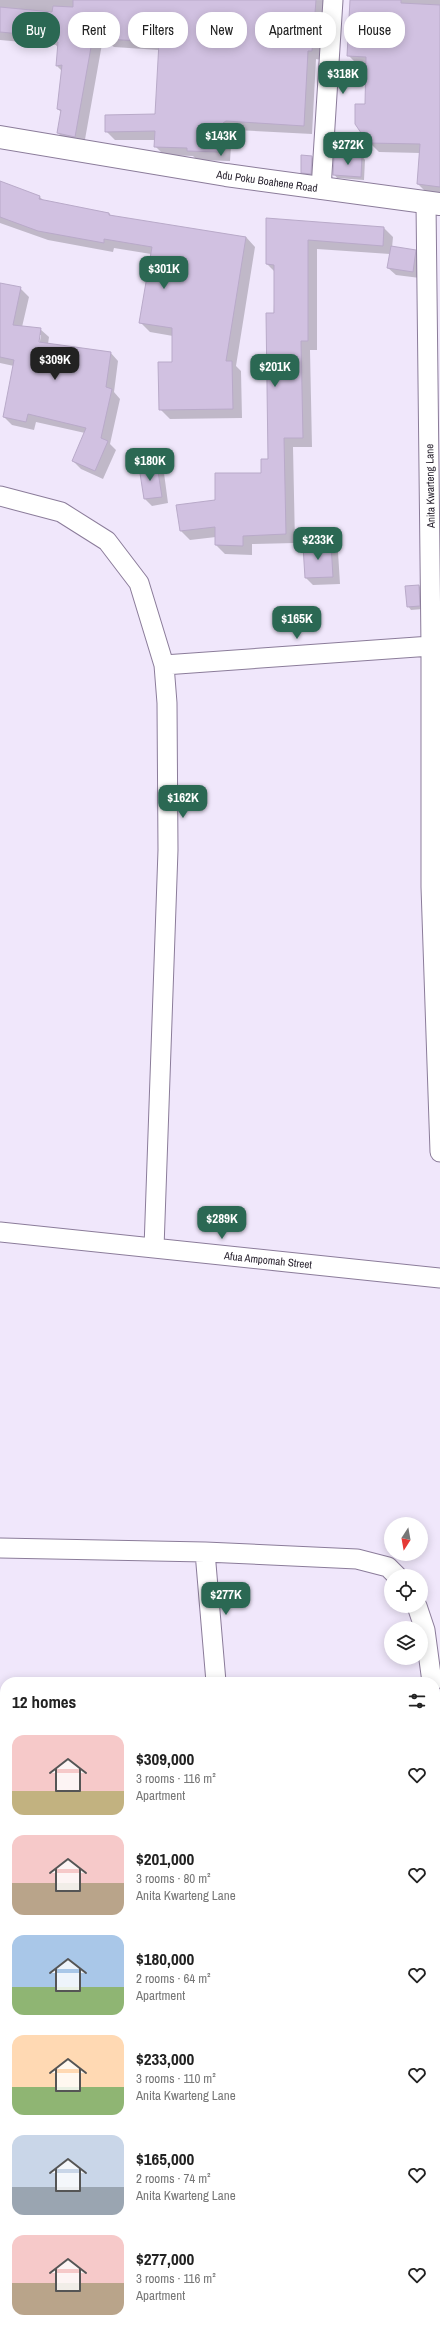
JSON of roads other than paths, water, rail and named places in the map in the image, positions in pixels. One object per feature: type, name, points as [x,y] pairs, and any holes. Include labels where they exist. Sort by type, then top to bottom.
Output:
[{"type":"street","points":[[321,189],[333,0]]},
{"type":"street","name":"Adu Poku Boahene Road","points":[[0,137],[226,175],[433,204]]},
{"type":"street","name":"Anita Kwarteng Lane","points":[[433,204],[431,886],[440,1152]]},
{"type":"street","points":[[0,496],[61,512],[106,541],[139,583],[164,665],[167,703],[168,850],[154,1248]]},
{"type":"street","points":[[164,665],[431,646]]},
{"type":"street","name":"Afua Ampomah Street","points":[[0,1232],[440,1278]]},
{"type":"street","points":[[0,1548],[205,1552],[357,1559],[388,1567],[390,1569]]},
{"type":"street","points":[[205,1552],[216,1677]]},
{"type":"street","points":[[419,1613],[425,1630],[431,1677]]}]
